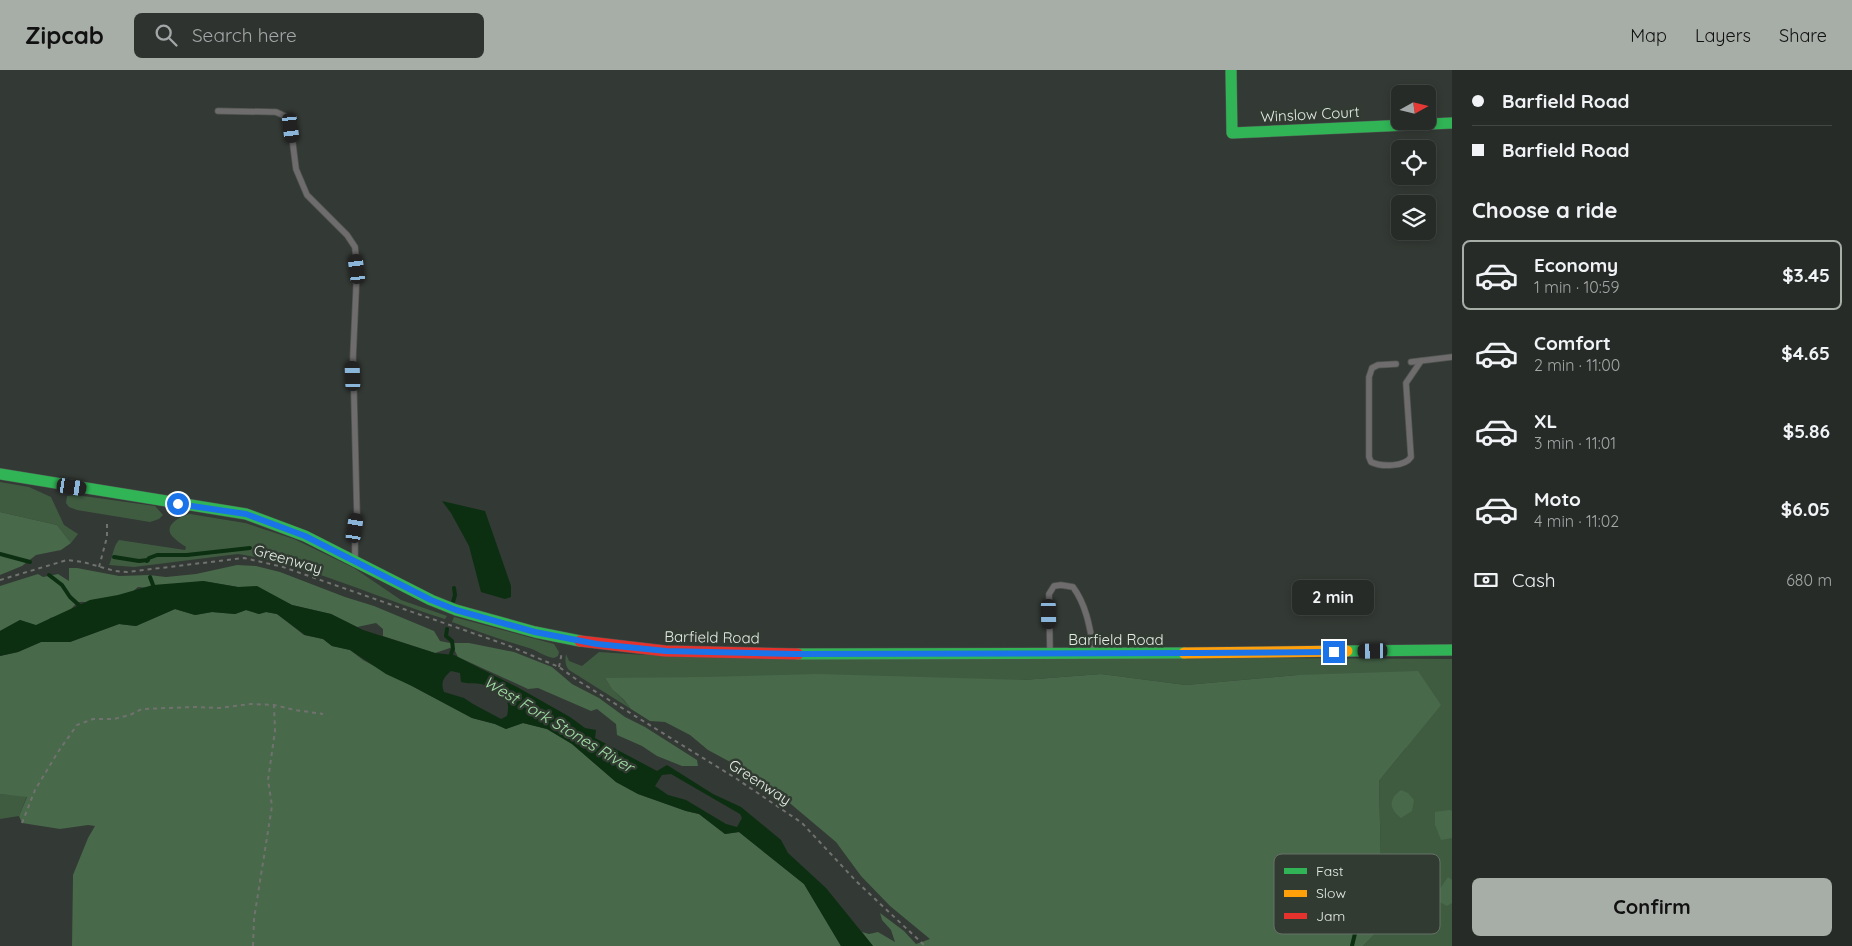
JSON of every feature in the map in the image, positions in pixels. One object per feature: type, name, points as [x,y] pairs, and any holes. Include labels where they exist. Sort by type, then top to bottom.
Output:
[{"type":"street","name":"Winslow Court","points":[[1231,70],[1232,133],[1452,123]]},
{"type":"street","name":"Barfield Road","points":[[0,474],[246,514],[305,536],[355,563],[456,610],[535,632],[597,644],[666,651],[795,654],[1094,654],[1452,650]]},
{"type":"lane","points":[[218,111],[276,112],[287,117],[291,128],[296,168],[307,195],[347,235],[355,248],[357,269],[353,357],[357,515],[355,563]]},
{"type":"lane","points":[[1412,362],[1452,357]]},
{"type":"lane","points":[[1396,364],[1378,365],[1372,368],[1369,378],[1369,457],[1371,462],[1376,464],[1403,464],[1408,462],[1411,457],[1406,383],[1421,361]]},
{"type":"lane","points":[[1050,654],[1049,594],[1054,586],[1061,585],[1073,587],[1080,597],[1088,622],[1094,654]]},
{"type":"path","points":[[99,567],[107,537],[107,522]]},
{"type":"path","name":"Greenway","points":[[0,580],[67,560],[128,572],[244,558],[283,567],[450,624],[560,667],[580,682],[737,779],[802,823],[856,881],[925,946]]},
{"type":"path","points":[[560,667],[565,639]]},
{"type":"path","points":[[22,823],[35,790],[77,725],[93,719],[114,719],[130,715],[142,709],[219,708],[251,704],[274,705],[323,714]]},
{"type":"path","points":[[253,946],[254,920],[272,806],[268,780],[275,731],[274,705]]},
{"type":"shaded area","points":[[0,482],[29,487],[51,497],[64,525],[78,534],[71,543],[57,525],[0,512]]},
{"type":"shaded area","points":[[76,495],[155,506],[163,515],[159,519],[150,522],[77,510],[69,507],[66,503],[67,496]]},
{"type":"shaded area","points":[[0,512],[57,525],[71,543],[61,550],[36,555],[22,566],[0,575]]},
{"type":"shaded area","points":[[190,514],[245,523],[294,539],[354,568],[401,600],[447,616],[445,619],[419,611],[291,566],[238,554],[134,567],[109,565],[115,545],[119,540],[185,550],[186,547],[172,536],[170,528],[178,519]]},
{"type":"shaded area","points":[[237,565],[256,566],[280,572],[374,606],[434,631],[440,641],[469,643],[514,652],[552,667],[572,684],[599,698],[625,717],[645,727],[697,760],[698,766],[682,766],[657,756],[642,746],[617,735],[616,724],[597,709],[591,711],[538,688],[528,689],[458,657],[453,647],[435,653],[383,636],[383,629],[376,623],[357,627],[331,614],[292,605],[257,587],[238,587],[203,581],[163,589],[138,587],[114,604],[104,606],[80,602],[67,615],[50,618],[45,629],[20,620],[0,631],[0,586],[38,574],[43,577],[58,574],[69,581],[69,568],[77,568],[119,576],[149,575],[166,577],[196,574]]},
{"type":"shaded area","points":[[175,609],[195,615],[212,612],[235,614],[246,610],[259,614],[266,612],[277,614],[304,635],[323,639],[332,646],[350,650],[363,660],[472,718],[506,729],[523,723],[547,729],[572,744],[616,782],[638,794],[699,814],[725,834],[739,832],[804,884],[841,946],[72,946],[73,875],[95,826],[88,825],[60,829],[22,823],[19,816],[27,797],[0,794],[0,656],[18,652],[41,642],[70,642],[119,624],[136,626]]},
{"type":"shaded area","points":[[454,617],[554,644],[559,652],[558,656],[554,658],[548,657],[532,649],[452,622]]},
{"type":"shaded area","points":[[599,652],[645,655],[1452,659],[1452,946],[1363,946],[1374,934],[1440,934],[1440,854],[1381,854],[1379,781],[1406,748],[1298,675],[1186,685],[1101,674],[1023,680],[605,678],[631,709],[569,670],[565,661],[566,654],[569,661],[582,666]]},
{"type":"shaded area","points":[[1418,671],[1441,705],[1379,781],[1381,854],[1274,854],[1274,934],[1375,934],[1363,946],[873,946],[862,932],[869,934],[878,932],[895,942],[891,930],[882,920],[880,913],[904,931],[916,944],[930,939],[890,906],[861,876],[836,842],[760,778],[708,750],[690,735],[665,722],[650,721],[631,709],[612,689],[605,678],[818,674],[1023,680],[1101,674],[1186,685],[1298,675]]},
{"type":"shaded area","points":[[1401,790],[1408,793],[1414,800],[1412,811],[1401,818],[1392,808],[1392,800]]},
{"type":"shaded area","points":[[0,794],[27,796],[19,816],[0,819]]},
{"type":"shaded area","points":[[1452,811],[1452,838],[1441,840],[1435,825],[1435,812]]},
{"type":"shaded area","points":[[1448,877],[1452,880],[1452,903],[1447,906],[1440,902],[1440,889]]},
{"type":"water","points":[[442,501],[485,511],[511,586],[511,597],[505,599],[481,592],[469,546],[451,513]]},
{"type":"water","name":"West Fork Stones River","points":[[203,581],[238,587],[257,586],[292,605],[331,614],[363,630],[435,653],[454,655],[517,687],[570,717],[585,728],[596,730],[595,738],[657,771],[667,765],[713,794],[741,807],[781,840],[788,853],[826,888],[873,946],[841,946],[804,884],[739,832],[725,834],[699,814],[638,794],[616,782],[572,744],[547,729],[523,723],[506,729],[472,718],[386,674],[350,650],[332,646],[323,639],[305,635],[277,614],[266,612],[259,614],[246,610],[235,614],[212,612],[195,615],[175,609],[136,626],[119,624],[70,642],[41,642],[18,652],[0,656],[0,631],[20,620],[36,625],[90,600],[118,595],[153,585]],"holes":[[[451,671],[460,673],[461,682],[481,684],[503,694],[508,703],[507,716],[501,719],[464,698],[444,692],[443,680]],[[671,774],[740,814],[742,818],[737,827],[726,824],[686,800],[668,795],[655,786],[662,775]]]},
{"type":"waterway","points":[[147,561],[149,558],[157,555],[187,555],[250,548]]},
{"type":"waterway","points":[[0,554],[30,562]]},
{"type":"waterway","points":[[114,557],[139,561],[148,560]]},
{"type":"waterway","points":[[49,575],[62,585],[70,597],[81,607]]},
{"type":"waterway","points":[[150,577],[153,585]]},
{"type":"waterway","points":[[453,602],[454,588]]},
{"type":"waterway","points":[[447,629],[446,636],[452,641],[453,649],[451,654]]},
{"type":"waterway","points":[[1352,946],[1355,934]]},
{"type":"traffic: fast","points":[[1231,70],[1232,133],[1452,123]]},
{"type":"traffic: fast","points":[[0,474],[246,514],[305,536],[431,600],[456,610],[535,632],[580,641]]},
{"type":"traffic: fast","points":[[1347,651],[1452,650]]},
{"type":"traffic: fast","points":[[798,654],[1184,653]]},
{"type":"traffic: slow","points":[[1184,653],[1347,651]]},
{"type":"traffic: jam","points":[[580,641],[665,651],[798,654]]},
{"type":"route","points":[[178,504],[246,514],[305,536],[431,600],[456,610],[535,632],[597,644],[666,651],[795,654],[1334,652]]}]
